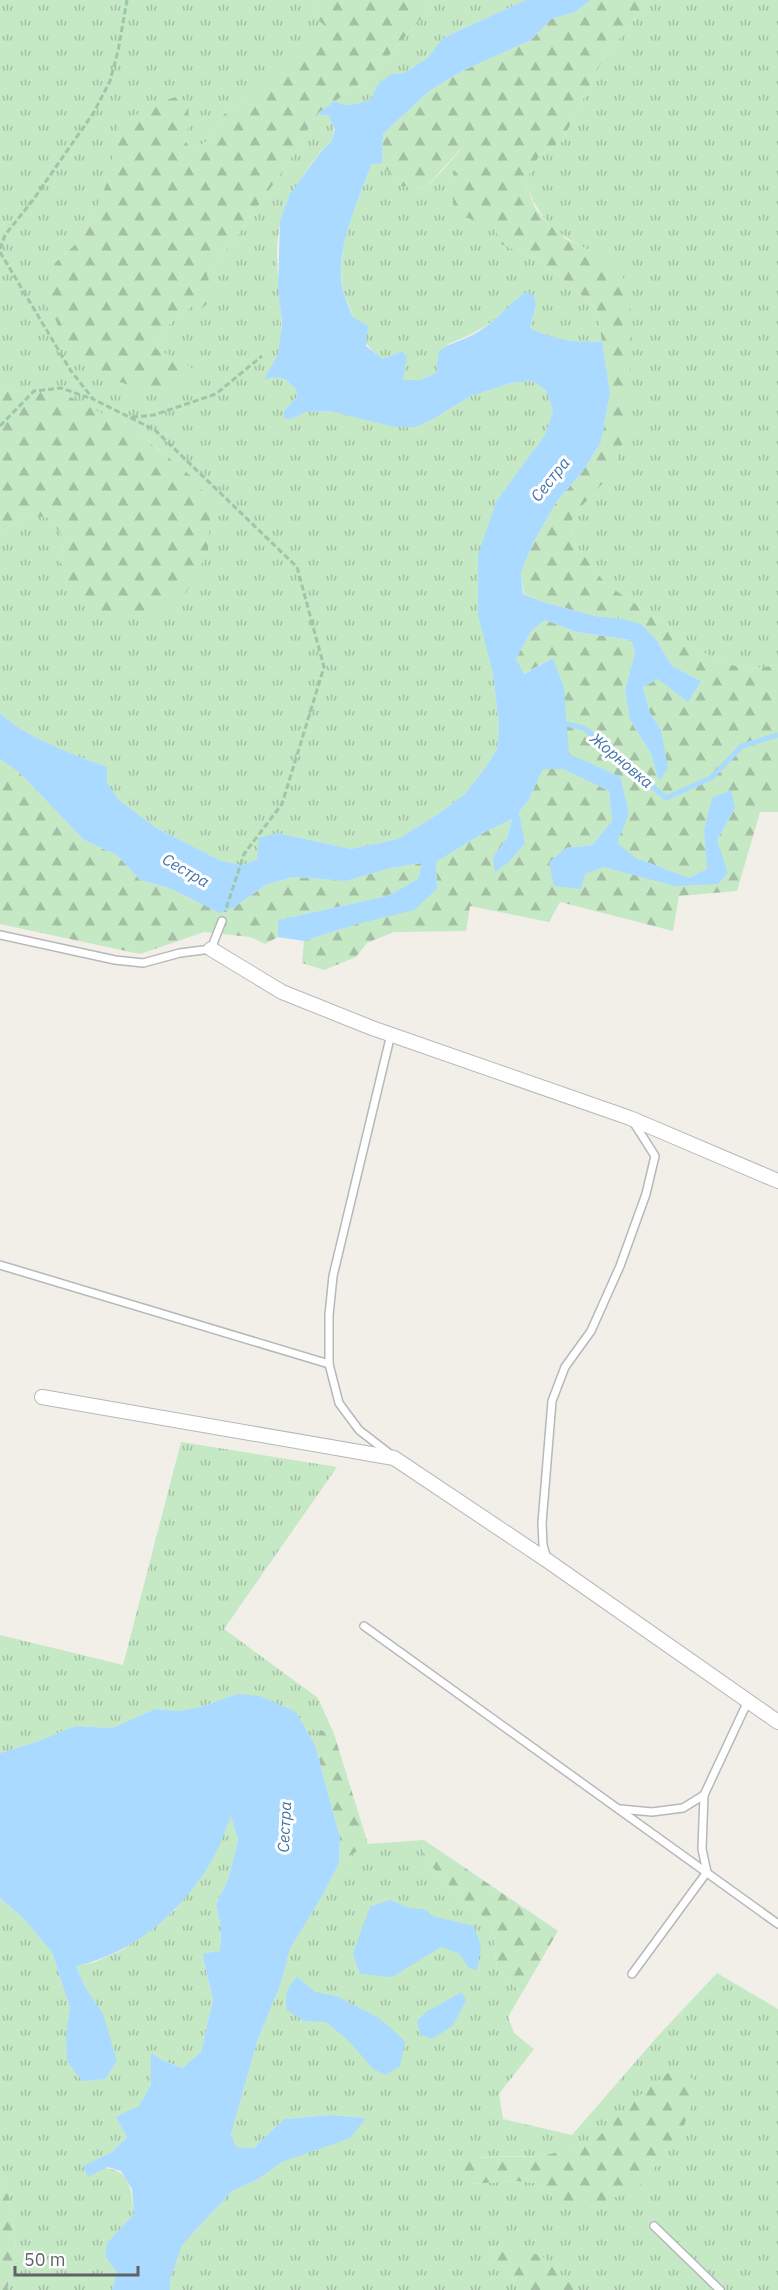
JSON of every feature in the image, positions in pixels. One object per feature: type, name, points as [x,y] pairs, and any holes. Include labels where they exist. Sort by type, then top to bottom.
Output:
[{"type":"street","points":[[211,949],[282,992],[391,1034],[630,1118],[778,1181]]},
{"type":"street","points":[[42,1397],[394,1458],[548,1561],[778,1722]]},
{"type":"lane","points":[[0,934],[115,960],[143,963],[211,949],[222,921]]},
{"type":"lane","points":[[391,1034],[333,1276],[329,1314],[329,1364],[339,1403],[359,1430],[394,1458]]},
{"type":"lane","points":[[548,1561],[543,1545],[542,1523],[552,1401],[565,1367],[591,1331],[620,1266],[646,1194],[655,1156],[630,1118]]},
{"type":"lane","points":[[0,1265],[329,1364]]},
{"type":"lane","points":[[364,1626],[778,1924]]},
{"type":"lane","points":[[632,1974],[707,1872],[702,1849],[704,1796],[748,1701]]},
{"type":"lane","points":[[620,1809],[652,1812],[683,1808],[704,1796]]},
{"type":"lane","points":[[654,2226],[720,2290]]},
{"type":"path","points":[[93,399],[71,371],[0,251],[5,235],[33,200],[77,137],[110,81],[127,0]]},
{"type":"path","points":[[130,417],[154,415],[216,394],[262,356]]},
{"type":"path","points":[[0,426],[34,391],[60,388],[93,399],[155,430],[297,567],[324,667],[282,804],[244,854],[222,921]]},
{"type":"green space","points":[[0,0],[318,0],[314,16],[330,29],[246,101],[223,115],[209,140],[192,151],[184,139],[189,124],[107,182],[96,211],[77,243],[55,263],[43,298],[180,360],[156,349],[167,326],[192,306],[207,275],[288,163],[317,114],[329,116],[334,126],[332,138],[307,170],[293,193],[285,209],[278,234],[277,269],[281,338],[277,357],[265,378],[282,378],[296,389],[297,397],[284,411],[291,419],[306,412],[330,411],[416,427],[471,396],[511,383],[532,381],[546,390],[553,411],[545,435],[497,500],[493,674],[499,726],[497,749],[465,794],[398,839],[351,849],[278,833],[257,859],[243,865],[221,861],[155,827],[120,801],[106,783],[107,767],[36,738],[0,713],[0,536],[9,526],[20,520],[47,517],[65,539],[59,568],[161,451],[137,432],[20,385],[0,390]]},
{"type":"green space","points":[[318,0],[437,0],[372,75],[317,114],[288,163],[207,275],[215,297],[201,309],[192,306],[167,326],[156,349],[193,369],[172,386],[141,389],[111,379],[67,339],[42,298],[55,263],[77,243],[96,211],[107,182],[119,126],[150,106],[175,97],[188,104],[189,124],[184,139],[192,151],[209,140],[223,115],[246,101],[312,38],[329,30],[314,16]]},
{"type":"green space","points":[[437,0],[526,0],[443,38],[429,58],[404,73],[391,74],[377,85],[371,99],[349,105],[335,101],[372,75]]},
{"type":"green space","points":[[591,0],[650,0],[603,59],[562,141],[539,156],[525,182],[535,208],[544,219],[566,239],[593,252],[613,266],[629,285],[632,326],[629,423],[613,472],[579,509],[569,524],[575,544],[605,583],[669,627],[689,644],[722,663],[750,669],[778,665],[778,812],[760,812],[737,891],[679,896],[673,931],[560,902],[549,922],[470,906],[466,931],[394,932],[367,943],[356,957],[324,970],[302,963],[304,941],[357,924],[437,889],[436,862],[485,832],[512,819],[507,838],[493,857],[525,843],[519,812],[528,801],[543,769],[563,769],[609,791],[612,821],[592,845],[566,848],[584,874],[603,867],[635,875],[717,884],[717,840],[735,808],[704,830],[708,869],[689,878],[636,858],[616,843],[629,814],[621,777],[569,755],[553,658],[523,674],[516,659],[531,631],[545,620],[577,632],[631,640],[635,653],[625,690],[630,720],[651,754],[659,780],[661,730],[650,713],[643,687],[658,679],[701,681],[672,666],[657,641],[622,619],[595,616],[543,602],[524,594],[521,572],[533,543],[557,501],[583,471],[601,442],[610,393],[597,310],[570,284],[535,259],[501,244],[494,226],[458,215],[449,187],[465,144],[425,188],[399,186],[382,163],[383,134],[429,91],[464,70],[531,40],[551,19],[575,12]]},
{"type":"green space","points":[[650,0],[778,0],[778,665],[750,669],[722,663],[689,644],[669,627],[605,583],[575,544],[569,524],[629,423],[593,252],[569,239],[551,225],[537,207],[525,182],[539,156],[562,141],[603,59]]},
{"type":"green space","points":[[467,142],[449,187],[494,226],[502,244],[535,259],[570,284],[597,310],[602,341],[565,340],[547,336],[530,328],[536,305],[519,297],[503,313],[486,325],[448,344],[436,373],[420,380],[402,380],[402,351],[383,359],[366,344],[357,327],[342,285],[342,255],[345,240],[371,165],[382,163],[399,186],[425,188]]},
{"type":"green space","points":[[20,385],[59,391],[137,432],[191,476],[211,502],[208,551],[186,593],[145,617],[102,615],[71,598],[59,568],[65,539],[47,517],[20,520],[9,526],[0,536],[0,390]]},
{"type":"green space","points":[[0,759],[20,773],[84,840],[117,855],[140,880],[169,888],[195,901],[233,908],[267,884],[294,877],[346,881],[391,868],[422,863],[418,879],[387,896],[278,920],[278,937],[265,944],[250,937],[204,932],[140,954],[0,924]]},
{"type":"green space","points":[[181,1442],[337,1467],[224,1629],[318,1698],[334,1734],[320,1730],[315,1745],[296,1712],[237,1694],[201,1707],[179,1711],[155,1709],[112,1728],[76,1726],[0,1753],[0,1635],[123,1665]]},
{"type":"green space","points":[[320,1730],[334,1734],[368,1844],[339,1863],[340,1838],[315,1745]]},
{"type":"green space","points":[[231,1815],[238,1840],[228,1880],[216,1904],[221,1927],[220,1951],[202,1955],[213,1999],[201,2052],[182,2068],[151,2053],[151,2084],[139,2107],[116,2117],[127,2137],[112,2152],[83,2167],[108,2168],[117,2171],[123,2175],[130,2189],[134,2214],[107,2243],[105,2256],[117,2273],[112,2290],[7,2290],[16,2244],[9,2197],[0,2180],[0,1898],[24,1919],[52,1952],[70,2008],[66,2033],[85,1987],[76,1966],[95,1962],[124,1949],[175,1910],[224,1834]]},
{"type":"green space","points":[[424,1840],[423,1857],[461,1898],[492,1925],[497,1969],[522,1993],[508,2017],[514,2033],[534,2049],[499,2094],[503,2119],[572,2135],[657,2037],[717,1973],[778,2009],[778,2290],[573,2290],[572,2286],[505,2244],[487,2249],[512,2277],[518,2290],[170,2290],[170,2280],[182,2245],[232,2191],[258,2179],[282,2162],[305,2153],[366,2118],[331,2115],[284,2119],[254,2148],[235,2147],[231,2134],[257,2042],[281,1983],[290,1949],[339,1863],[368,1844]],"holes":[[[629,2104],[557,2201],[538,2183],[515,2181],[469,2184],[480,2157],[542,2156],[594,2143]]]},
{"type":"green space","points":[[424,1840],[558,1931],[522,1993],[497,1969],[492,1925],[461,1898],[423,1857]]},
{"type":"green space","points":[[674,2068],[700,2083],[680,2136],[638,2188],[588,2208],[557,2201],[538,2183],[515,2181],[469,2184],[458,2172],[466,2158],[542,2156],[593,2143],[629,2104]]},
{"type":"green space","points":[[0,2180],[9,2197],[16,2244],[7,2290],[0,2290]]},
{"type":"green space","points":[[505,2244],[544,2257],[572,2286],[573,2290],[518,2290],[512,2277],[487,2249]]},
{"type":"water","name":"Сестра","points":[[526,0],[591,0],[575,12],[551,19],[531,40],[464,70],[429,91],[383,134],[382,163],[371,165],[345,241],[341,272],[342,286],[353,317],[368,326],[366,346],[383,359],[402,351],[407,357],[403,380],[420,380],[436,373],[439,351],[485,328],[526,292],[534,295],[536,305],[530,328],[565,340],[602,341],[610,393],[601,442],[583,471],[557,501],[533,543],[521,572],[523,594],[543,602],[595,616],[641,624],[657,641],[672,666],[701,681],[688,702],[658,679],[643,687],[650,713],[661,730],[668,768],[659,781],[651,754],[630,720],[625,690],[635,653],[631,640],[577,632],[545,620],[531,631],[516,659],[524,674],[553,658],[564,688],[569,754],[621,777],[629,814],[617,843],[636,858],[689,878],[707,869],[704,830],[712,798],[731,790],[735,808],[717,840],[728,873],[718,884],[675,886],[603,867],[585,874],[581,889],[554,886],[549,862],[566,848],[592,845],[612,821],[609,791],[563,769],[543,769],[528,801],[519,812],[525,843],[509,862],[495,872],[493,857],[507,838],[512,819],[485,832],[436,862],[437,889],[414,910],[357,924],[304,941],[278,937],[278,920],[387,896],[418,879],[422,863],[391,868],[346,881],[294,877],[267,884],[233,908],[220,913],[169,888],[140,880],[117,855],[84,840],[20,773],[0,759],[0,713],[36,738],[107,767],[107,783],[120,801],[155,827],[221,861],[243,865],[257,859],[259,838],[278,833],[351,849],[398,839],[465,794],[485,768],[497,749],[499,726],[493,673],[478,615],[478,555],[497,500],[545,435],[553,411],[546,390],[532,381],[511,383],[471,396],[416,427],[395,427],[330,411],[306,412],[291,419],[283,418],[284,411],[297,397],[296,389],[282,378],[264,379],[278,355],[282,323],[278,287],[280,221],[290,194],[331,141],[335,130],[329,116],[317,114],[335,101],[348,105],[371,99],[377,85],[391,74],[404,73],[428,58],[443,38]]},
{"type":"water","name":"Сестра","points":[[237,1694],[260,1696],[296,1712],[315,1745],[340,1838],[339,1863],[290,1949],[281,1983],[257,2042],[231,2134],[236,2147],[254,2148],[284,2119],[331,2115],[366,2118],[350,2138],[282,2162],[258,2179],[232,2191],[182,2245],[170,2280],[170,2290],[112,2290],[117,2273],[105,2256],[107,2243],[134,2214],[132,2189],[121,2171],[108,2167],[88,2177],[83,2166],[112,2152],[127,2137],[116,2117],[139,2106],[151,2084],[151,2053],[182,2068],[201,2052],[213,1999],[202,1954],[220,1951],[221,1927],[216,1904],[228,1880],[238,1840],[231,1816],[213,1858],[188,1895],[172,1912],[138,1940],[98,1960],[76,1966],[85,1987],[103,2014],[117,2061],[105,2079],[82,2081],[67,2061],[66,2033],[70,2008],[52,1952],[24,1919],[0,1898],[0,1753],[76,1726],[112,1728],[155,1709],[179,1711],[201,1707]]},
{"type":"water","points":[[390,1900],[406,1907],[426,1910],[432,1916],[474,1926],[481,1946],[477,1970],[469,1968],[459,1953],[441,1947],[392,1977],[360,1974],[353,1953],[370,1907]]},
{"type":"water","points":[[297,1977],[315,1992],[336,1996],[379,2018],[405,2041],[400,2066],[386,2075],[373,2069],[350,2042],[326,2022],[304,2021],[287,2010],[287,1992]]},
{"type":"water","points":[[462,1992],[466,2001],[452,2026],[432,2039],[420,2034],[417,2021],[426,2012]]},
{"type":"waterway","name":"Жорновка","points":[[561,723],[584,728],[666,798],[711,778],[742,746],[778,735]]}]
